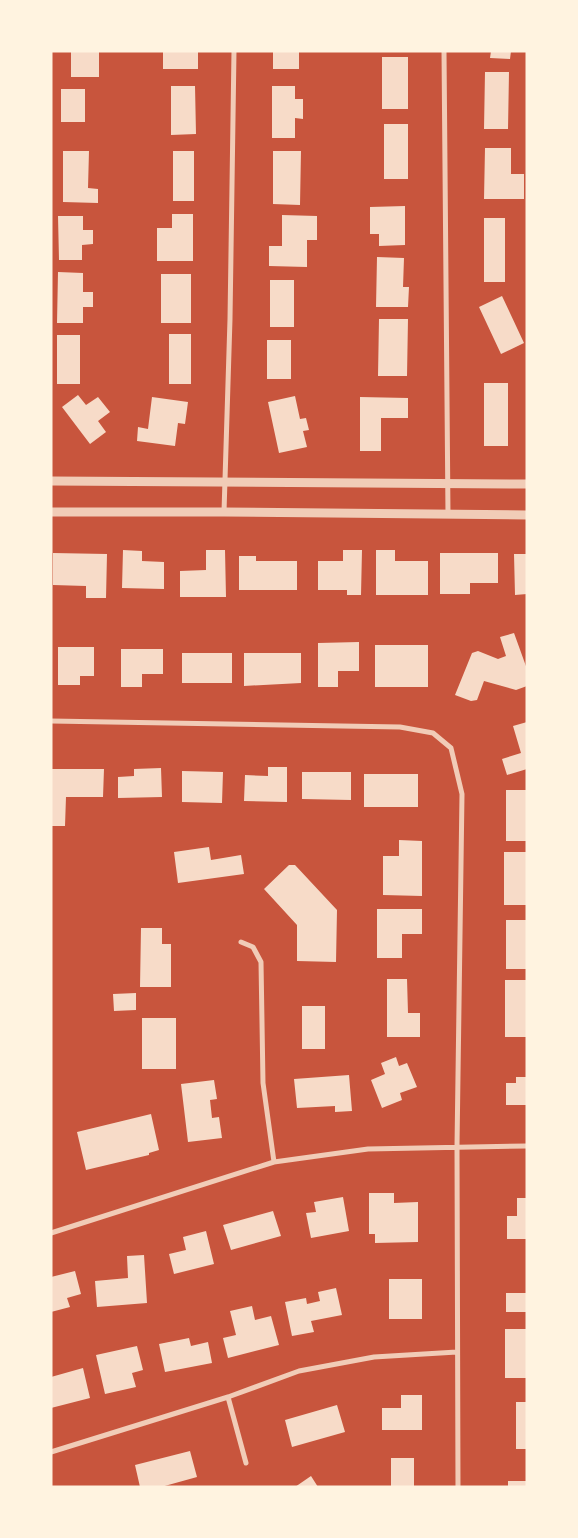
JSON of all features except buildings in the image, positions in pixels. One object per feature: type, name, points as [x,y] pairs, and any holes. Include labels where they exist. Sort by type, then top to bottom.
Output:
[{"type":"street","points":[[224,512],[231,309],[234,51]]},
{"type":"street","points":[[444,51],[448,514]]},
{"type":"street","points":[[51,481],[225,484],[527,484]]},
{"type":"street","points":[[51,512],[527,515]]},
{"type":"street","points":[[51,721],[400,727],[433,733],[451,748],[462,794],[457,1146],[458,1487]]},
{"type":"street","points":[[241,942],[252,947],[261,962],[263,1083],[274,1162]]},
{"type":"street","points":[[51,1233],[274,1162],[368,1150],[457,1146],[527,1146]]},
{"type":"street","points":[[51,1452],[228,1397],[300,1371],[374,1357],[457,1352]]},
{"type":"street","points":[[228,1397],[246,1463]]}]
